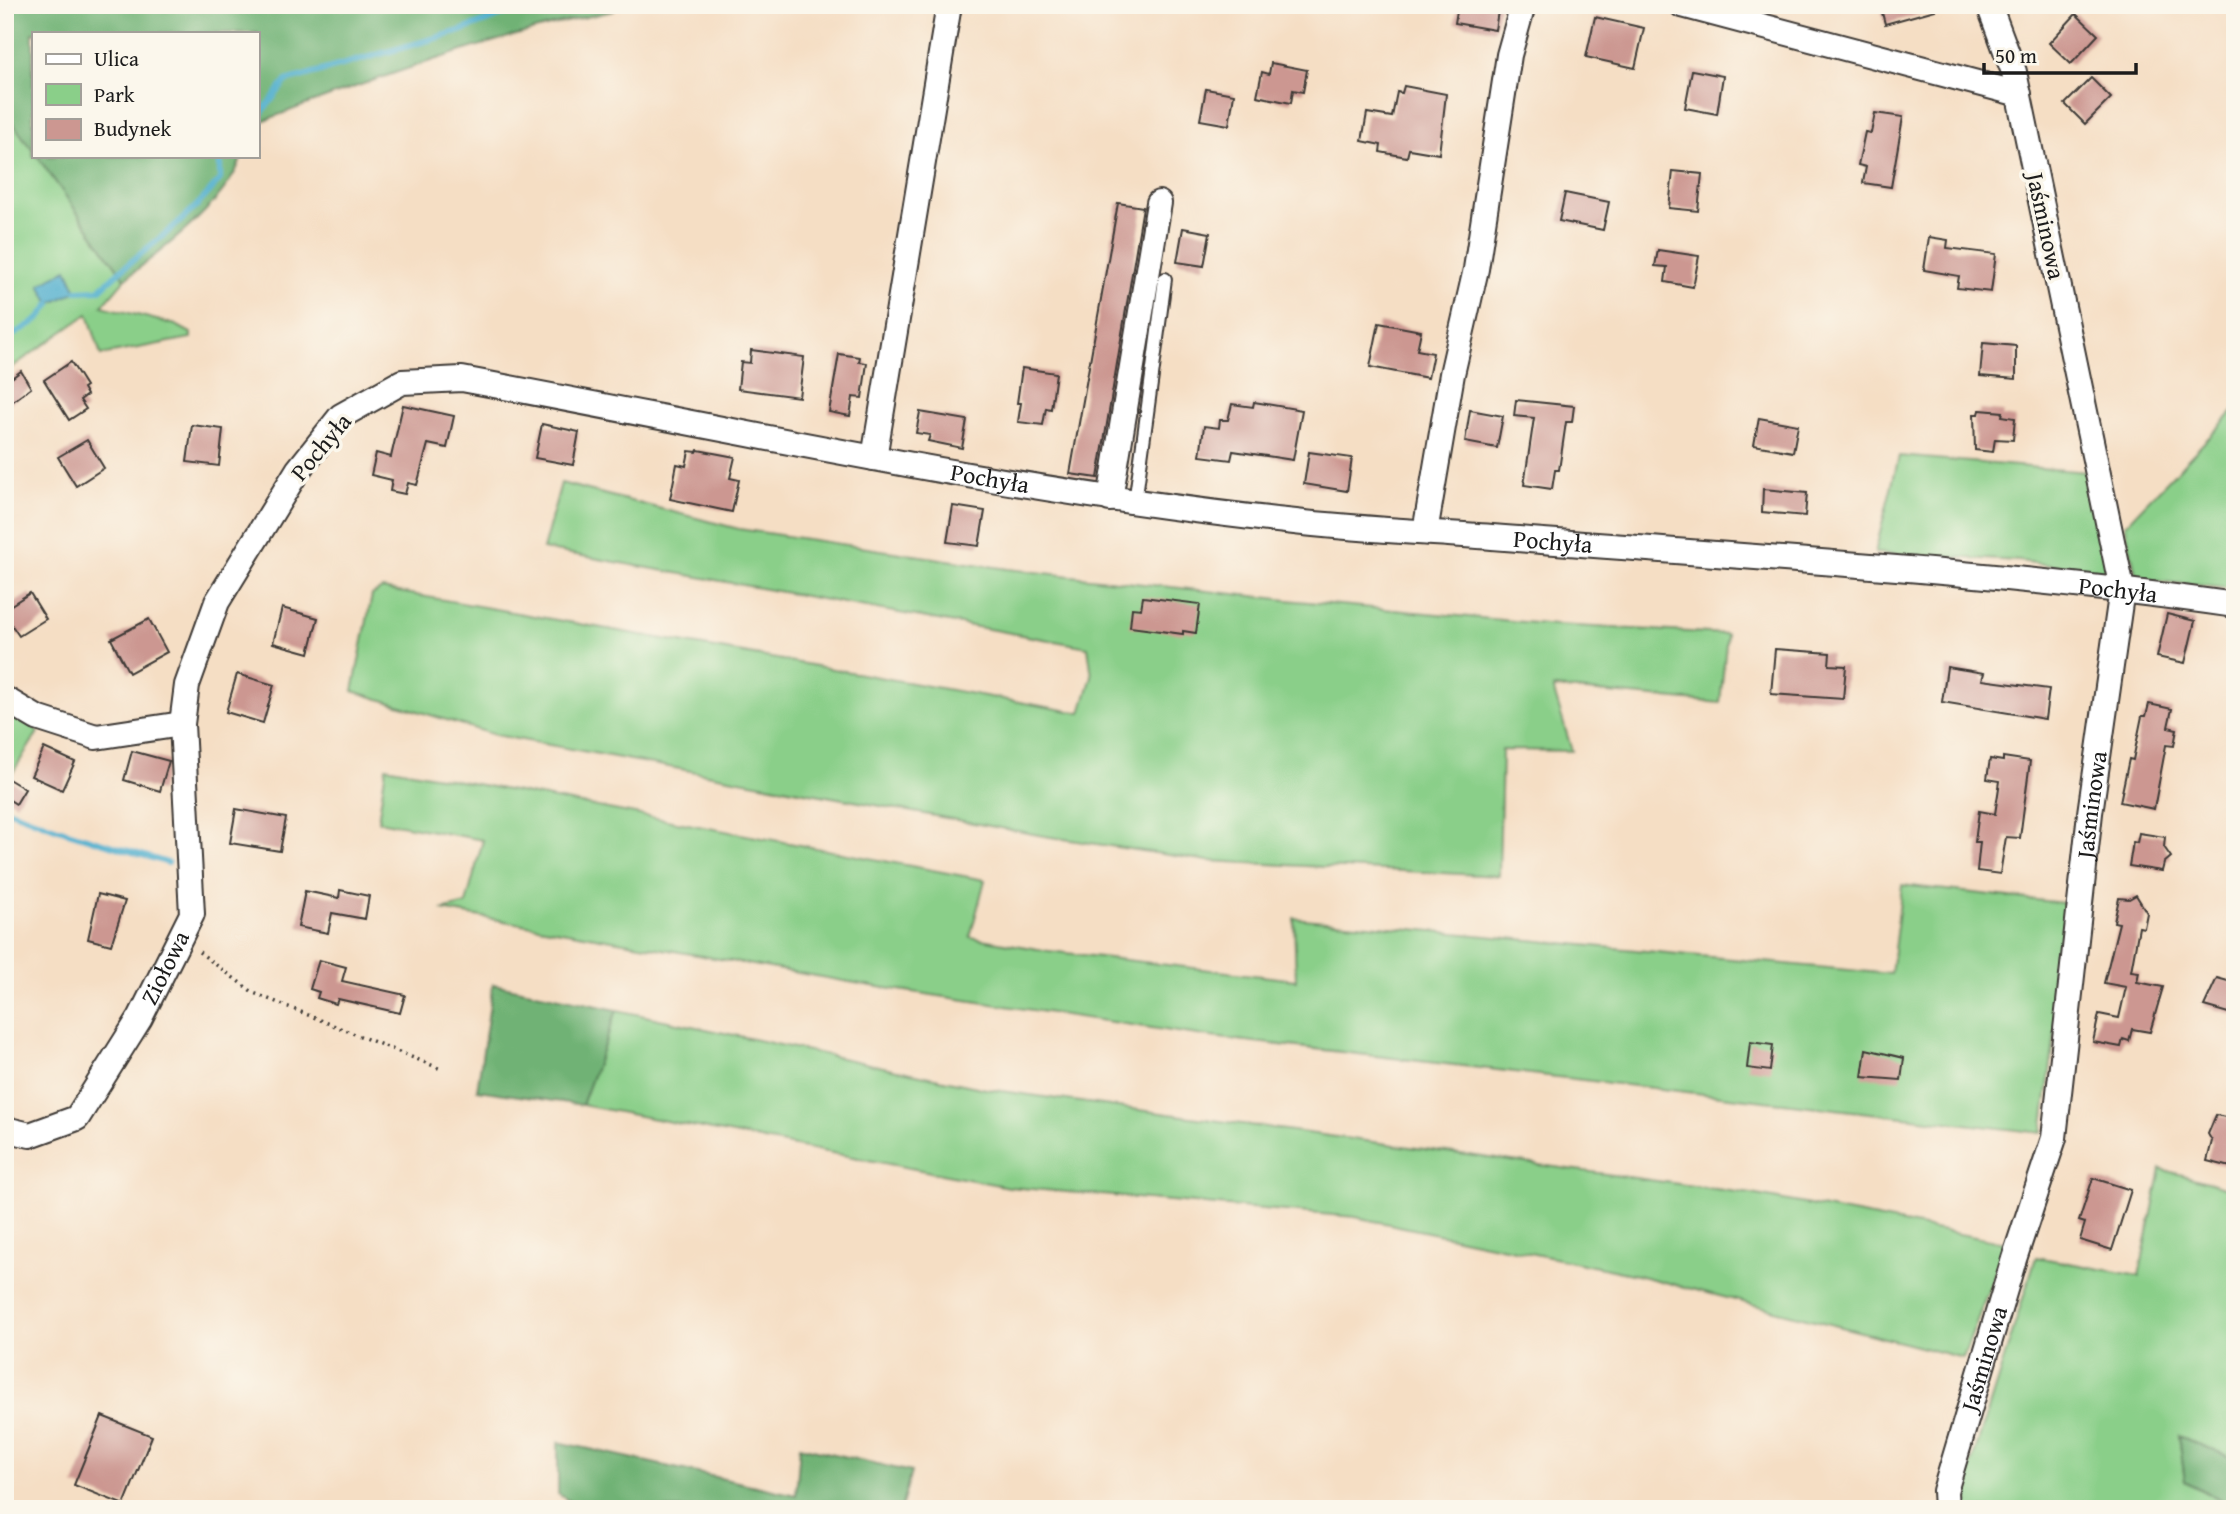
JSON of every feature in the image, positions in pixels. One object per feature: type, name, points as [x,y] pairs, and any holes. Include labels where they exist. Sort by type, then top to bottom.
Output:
[{"type":"street","points":[[874,458],[949,5]]},
{"type":"street","points":[[1425,532],[1452,374],[1476,269],[1509,55],[1523,5]]},
{"type":"street","points":[[1682,5],[2019,94]]},
{"type":"street","name":"Jaśminowa","points":[[1946,1509],[1945,1491],[2014,1259],[2054,1138],[2090,813],[2122,589],[2019,94],[1989,5]]},
{"type":"street","points":[[1110,499],[1159,203]]},
{"type":"street","name":"Pochyła","points":[[183,724],[187,685],[217,602],[298,470],[341,416],[402,382],[462,379],[874,458],[1110,499],[1290,522],[2122,589],[2235,605]]},
{"type":"street","points":[[5,699],[37,718],[96,737],[183,724]]},
{"type":"street","name":"Ziołowa","points":[[5,1129],[30,1135],[77,1118],[140,1018],[192,914],[183,724]]},
{"type":"lane","points":[[1135,503],[1166,279]]},
{"type":"path","points":[[180,938],[254,993],[441,1069]]},
{"type":"green space","points":[[5,5],[620,5],[613,11],[522,33],[433,60],[259,122],[259,32],[32,32],[32,150],[5,112]]},
{"type":"green space","points":[[5,112],[32,150],[32,158],[38,158],[125,279],[102,306],[176,325],[191,333],[191,338],[101,355],[88,314],[5,372]]},
{"type":"green space","points":[[38,158],[241,158],[223,191],[209,207],[175,239],[125,279]]},
{"type":"green space","points":[[2235,410],[2235,589],[2137,579],[2125,525]]},
{"type":"green space","points":[[1899,456],[2087,472],[2112,573],[2019,561],[1875,553]]},
{"type":"green space","points":[[561,483],[739,529],[1008,569],[1297,601],[1556,625],[1727,634],[1720,703],[1553,688],[1572,751],[1502,750],[1499,876],[1208,861],[1044,836],[495,735],[353,691],[372,595],[382,589],[1081,713],[1092,676],[1088,647],[543,549]]},
{"type":"green space","points":[[5,704],[25,716],[38,732],[5,785]]},
{"type":"green space","points":[[2235,747],[2235,839],[2222,835]]},
{"type":"green space","points":[[386,767],[985,880],[970,937],[1049,951],[1296,980],[1294,918],[1891,974],[1902,885],[2072,904],[2042,1133],[1211,1037],[872,986],[442,910],[466,904],[483,840],[378,821]]},
{"type":"green space","points":[[493,984],[617,1010],[582,1105],[477,1090]]},
{"type":"green space","points":[[617,1010],[986,1089],[1752,1194],[2006,1243],[1963,1358],[1641,1276],[1355,1217],[1009,1187],[582,1105]]},
{"type":"green space","points":[[2161,1169],[2235,1190],[2235,1459],[2179,1436],[2185,1481],[2235,1509],[1964,1509],[1960,1500],[2036,1257],[2139,1276]]},
{"type":"green space","points":[[2179,1436],[2235,1459],[2235,1508],[2185,1481]]},
{"type":"green space","points":[[558,1442],[796,1495],[800,1446],[911,1472],[901,1509],[582,1509],[558,1494]]},
{"type":"water","points":[[67,269],[77,291],[50,304],[40,285]]},
{"type":"building","points":[[1458,5],[1499,5],[1495,30],[1455,23]]},
{"type":"building","points":[[1880,5],[1934,5],[1935,10],[1885,24]]},
{"type":"building","points":[[2076,14],[2098,35],[2071,64],[2049,43]]},
{"type":"building","points":[[1595,17],[1644,28],[1635,68],[1586,57]]},
{"type":"building","points":[[1271,63],[1307,70],[1303,92],[1293,90],[1291,103],[1257,96],[1262,72],[1269,74]]},
{"type":"building","points":[[1692,70],[1723,76],[1717,114],[1685,108]]},
{"type":"building","points":[[2091,78],[2111,98],[2085,124],[2065,104]]},
{"type":"building","points":[[1404,86],[1446,94],[1439,154],[1409,149],[1407,157],[1380,152],[1381,145],[1362,141],[1367,113],[1392,117],[1397,92],[1402,93]]},
{"type":"building","points":[[1206,89],[1234,94],[1229,125],[1200,120]]},
{"type":"building","points":[[1875,113],[1903,117],[1891,187],[1863,183],[1866,167],[1858,165],[1865,132],[1871,133]]},
{"type":"building","points":[[1673,171],[1702,174],[1698,211],[1669,208]]},
{"type":"building","points":[[1565,193],[1609,202],[1603,230],[1559,221]]},
{"type":"building","points":[[1118,203],[1143,207],[1098,478],[1070,474]]},
{"type":"building","points":[[1183,228],[1210,233],[1204,266],[1177,262]]},
{"type":"building","points":[[1929,237],[1948,240],[1947,248],[1996,254],[1991,292],[1957,288],[1959,276],[1924,270]]},
{"type":"building","points":[[1658,250],[1699,256],[1693,287],[1665,282],[1667,267],[1655,266]]},
{"type":"building","points":[[1379,323],[1421,331],[1417,350],[1433,353],[1428,378],[1370,367]]},
{"type":"building","points":[[1983,343],[2016,346],[2016,379],[1980,376]]},
{"type":"building","points":[[751,350],[804,357],[799,397],[738,389],[741,362],[750,363]]},
{"type":"building","points":[[839,354],[860,357],[859,362],[867,363],[862,398],[853,397],[850,416],[829,412]]},
{"type":"building","points":[[71,362],[86,386],[83,388],[87,395],[80,400],[86,409],[69,420],[44,380]]},
{"type":"building","points":[[1022,368],[1056,373],[1051,409],[1046,408],[1043,425],[1018,422],[1021,403],[1017,403]]},
{"type":"building","points":[[21,371],[31,388],[5,407],[5,383]]},
{"type":"building","points":[[1516,400],[1574,406],[1572,422],[1566,422],[1559,470],[1555,470],[1552,489],[1524,485],[1534,418],[1514,416]]},
{"type":"building","points":[[1254,402],[1302,410],[1293,460],[1233,451],[1231,460],[1200,456],[1204,426],[1219,428],[1220,420],[1228,420],[1232,404],[1253,407]]},
{"type":"building","points":[[403,405],[454,416],[447,448],[428,444],[417,485],[408,483],[405,494],[390,491],[392,480],[371,475],[376,453],[391,457]]},
{"type":"building","points":[[1470,410],[1503,416],[1497,448],[1465,442]]},
{"type":"building","points":[[1980,410],[2003,412],[2002,416],[2015,418],[2013,440],[1995,439],[1993,452],[1975,450],[1974,414],[1979,414]]},
{"type":"building","points":[[920,412],[967,420],[962,448],[928,441],[930,435],[916,433]]},
{"type":"building","points":[[1759,418],[1798,425],[1793,452],[1754,445]]},
{"type":"building","points":[[542,424],[579,432],[573,465],[535,458]]},
{"type":"building","points":[[192,425],[223,429],[219,466],[187,462]]},
{"type":"building","points":[[87,440],[104,468],[76,486],[58,457]]},
{"type":"building","points":[[698,450],[735,457],[730,478],[739,480],[732,512],[670,499],[677,464],[686,466],[689,451]]},
{"type":"building","points":[[1309,452],[1352,458],[1347,491],[1304,484]]},
{"type":"building","points":[[1763,489],[1807,493],[1805,516],[1762,512]]},
{"type":"building","points":[[953,506],[985,511],[979,546],[947,542]]},
{"type":"building","points":[[30,593],[46,619],[19,636],[5,615],[5,609]]},
{"type":"building","points":[[1143,597],[1200,604],[1196,633],[1183,631],[1183,634],[1130,627],[1132,608],[1141,609]]},
{"type":"building","points":[[282,608],[318,618],[309,653],[273,643]]},
{"type":"building","points":[[2167,614],[2195,621],[2185,663],[2157,657]]},
{"type":"building","points":[[149,619],[167,652],[129,673],[111,639]]},
{"type":"building","points":[[1775,649],[1830,653],[1829,665],[1846,666],[1843,699],[1771,694]]},
{"type":"building","points":[[1947,667],[1984,673],[1982,680],[2049,689],[2045,719],[1942,702]]},
{"type":"building","points":[[237,674],[274,685],[263,723],[226,712]]},
{"type":"building","points":[[2149,704],[2172,709],[2168,727],[2177,729],[2174,746],[2166,745],[2154,809],[2120,802],[2129,759],[2133,760],[2142,716],[2146,716]]},
{"type":"building","points":[[44,748],[75,762],[62,790],[31,776]]},
{"type":"building","points":[[132,751],[169,761],[160,791],[124,780]]},
{"type":"building","points":[[2003,757],[2030,761],[2020,838],[2006,837],[2000,874],[1977,871],[1980,842],[1975,842],[1979,811],[1995,814],[2000,781],[1987,779],[1990,759],[2003,761]]},
{"type":"building","points":[[5,777],[25,789],[16,804],[5,797]]},
{"type":"building","points":[[236,809],[286,818],[280,851],[230,843]]},
{"type":"building","points":[[2139,833],[2165,837],[2164,847],[2171,857],[2164,863],[2162,871],[2129,866],[2133,842],[2137,843]]},
{"type":"building","points":[[340,890],[369,896],[365,919],[332,913],[328,933],[298,927],[305,891],[339,898]]},
{"type":"building","points":[[98,894],[125,901],[111,945],[88,939]]},
{"type":"building","points":[[2136,895],[2147,913],[2144,928],[2139,927],[2131,971],[2139,972],[2137,982],[2163,987],[2150,1032],[2132,1029],[2129,1041],[2123,1039],[2121,1047],[2093,1042],[2099,1014],[2119,1018],[2126,987],[2104,983],[2119,923],[2114,922],[2119,898],[2129,899]]},
{"type":"building","points":[[319,960],[346,967],[342,981],[405,995],[400,1013],[338,999],[336,1004],[317,998],[319,992],[310,989]]},
{"type":"building","points":[[2217,978],[2235,983],[2235,1015],[2204,1006]]},
{"type":"building","points":[[1750,1042],[1773,1045],[1770,1071],[1747,1068]]},
{"type":"building","points":[[1866,1049],[1904,1058],[1901,1080],[1862,1077]]},
{"type":"building","points":[[2216,1115],[2235,1119],[2235,1168],[2207,1161],[2212,1141],[2208,1134]]},
{"type":"building","points":[[2093,1178],[2131,1190],[2112,1250],[2080,1240],[2085,1223],[2079,1221]]},
{"type":"building","points":[[102,1416],[152,1436],[124,1505],[74,1485]]},
{"type":"waterway","points":[[259,116],[286,81],[460,31],[528,5]]},
{"type":"waterway","points":[[77,291],[99,290],[177,224],[220,179],[220,158]]},
{"type":"waterway","points":[[5,340],[39,319],[50,304]]},
{"type":"waterway","points":[[5,809],[58,829],[168,863]]}]
